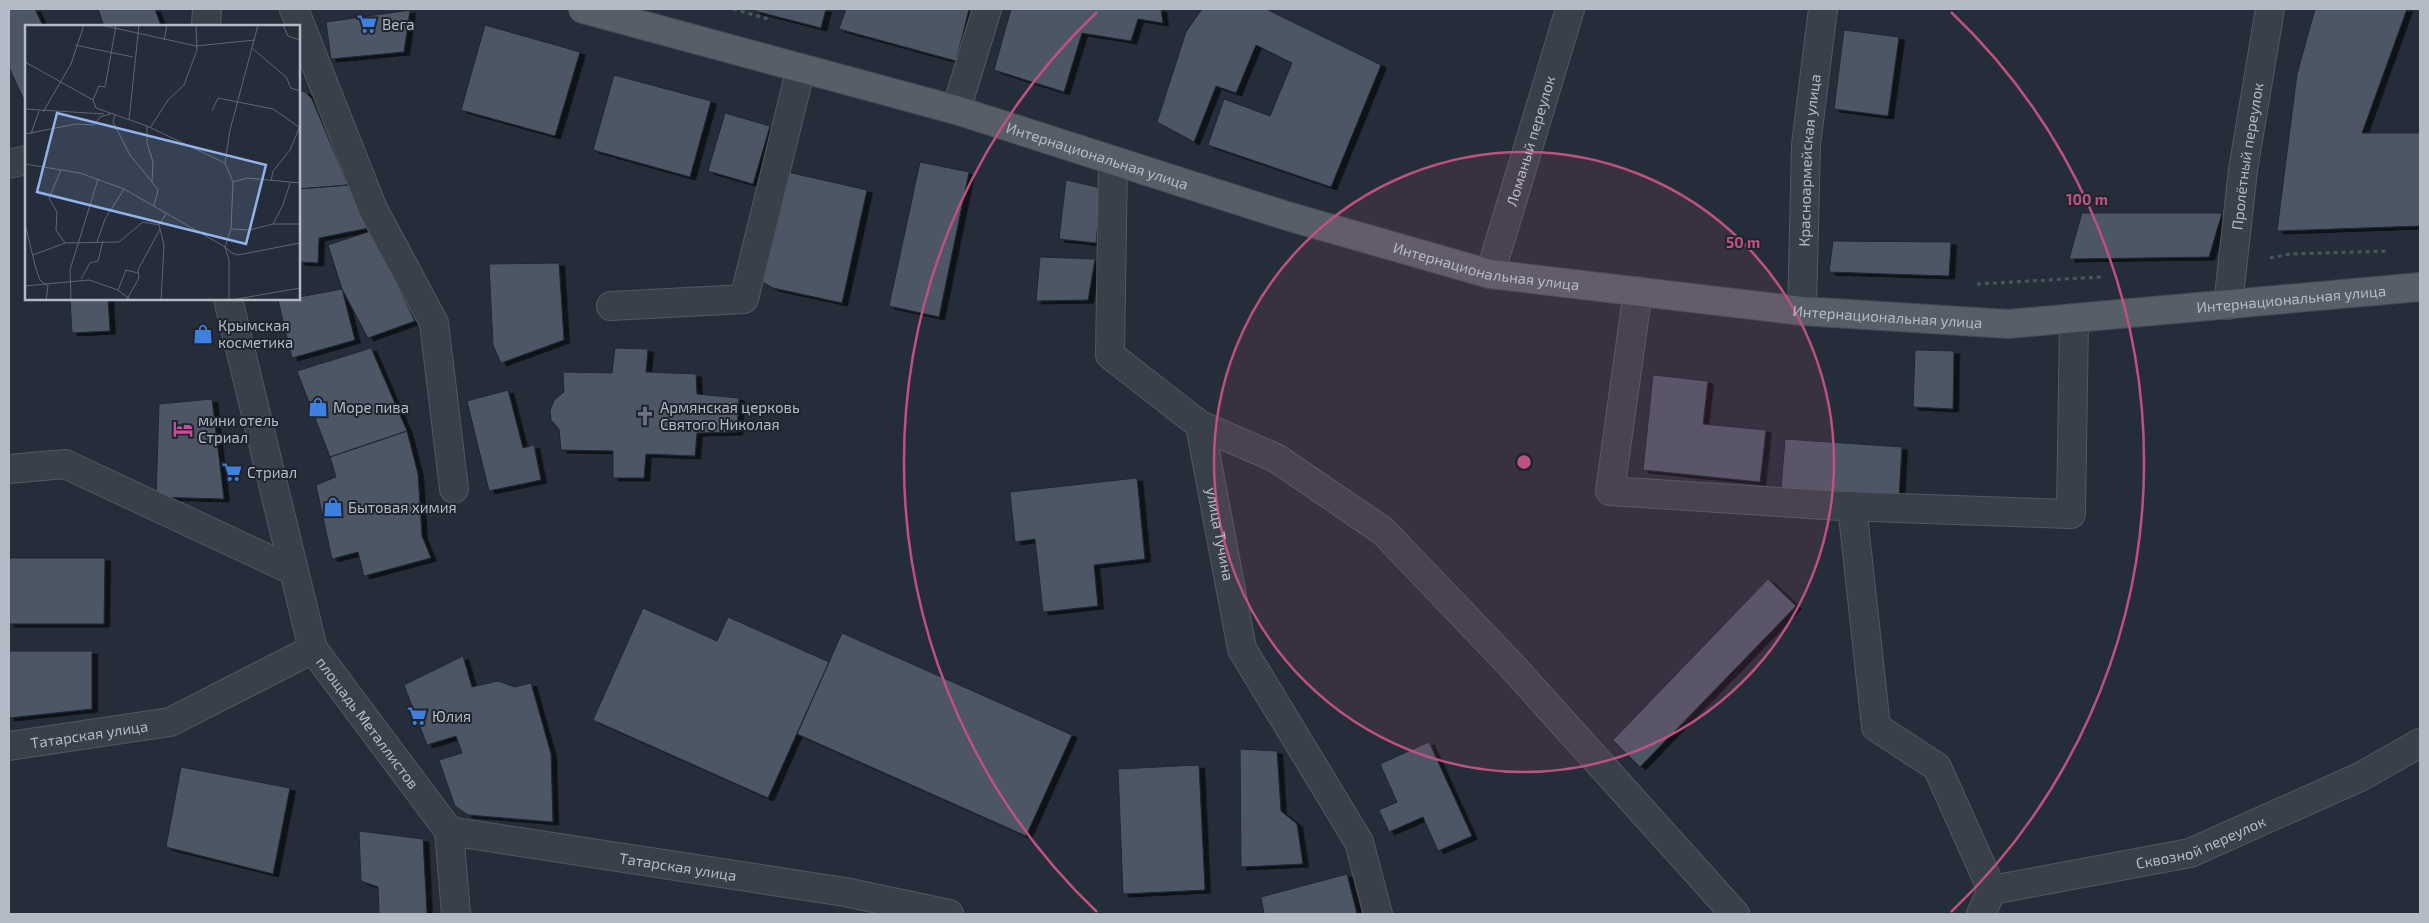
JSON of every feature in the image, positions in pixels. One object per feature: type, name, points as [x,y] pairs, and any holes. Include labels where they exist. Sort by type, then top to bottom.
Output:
[{"type":"main road","name":"Интернациональная улица","points":[[583,9],[956,110],[1113,162],[1490,274],[1802,311],[2008,324],[2420,287]]},
{"type":"street","points":[[206,25],[207,9]]},
{"type":"street","points":[[294,9],[373,209],[434,323],[454,489]]},
{"type":"street","points":[[956,110],[987,9]]},
{"type":"street","name":"Ломаный переулок","points":[[1490,274],[1570,9]]},
{"type":"street","name":"Красноармейская улица","points":[[1802,311],[1806,145],[1823,9]]},
{"type":"street","name":"Пролётный переулок","points":[[2228,305],[2243,170],[2270,9]]},
{"type":"street","points":[[611,306],[744,299],[801,68]]},
{"type":"street","points":[[9,164],[25,160]]},
{"type":"street","points":[[1113,162],[1110,355],[1200,425],[1276,458],[1383,531],[1511,665],[1735,914]]},
{"type":"street","points":[[1638,291],[1610,492],[1852,506],[2072,514],[2074,318]]},
{"type":"street","name":"площадь Металлистов","points":[[228,300],[313,649],[449,831]]},
{"type":"street","name":"улица Тучина","points":[[1200,425],[1242,649],[1359,842],[1378,914]]},
{"type":"street","points":[[9,469],[65,464],[294,571]]},
{"type":"street","points":[[1852,506],[1876,727],[1937,767],[1987,902]]},
{"type":"street","name":"площадь Металлистов","points":[[170,722],[313,649]]},
{"type":"street","name":"Татарская улица","points":[[9,746],[170,722]]},
{"type":"street","name":"Сквозной переулок","points":[[1987,902],[2190,853],[2360,777],[2420,743]]},
{"type":"street","points":[[449,831],[456,914]]},
{"type":"street","name":"Татарская улица","points":[[449,831],[845,892],[949,914]]},
{"type":"path","points":[[733,9],[770,20]]},
{"type":"path","points":[[2232,266],[2290,254],[2392,251]]},
{"type":"path","points":[[1968,285],[2103,277]]},
{"type":"building","points":[[9,9],[35,9],[43,25],[25,25],[25,97],[23,98],[9,67]]},
{"type":"building","points":[[98,9],[155,9],[161,25],[104,25]]},
{"type":"building","points":[[756,9],[826,9],[821,28],[755,11]]},
{"type":"building","points":[[846,9],[969,9],[956,61],[839,29]]},
{"type":"building","points":[[1011,9],[1161,9],[1163,23],[1138,19],[1131,41],[1082,33],[1064,92],[994,70]]},
{"type":"building","points":[[1202,9],[1266,9],[1381,65],[1331,187],[1208,145],[1224,99],[1270,116],[1292,63],[1256,45],[1236,93],[1216,86],[1194,142],[1157,122],[1186,32]]},
{"type":"building","points":[[2315,9],[2407,9],[2362,133],[2420,133],[2420,226],[2277,231],[2297,74]]},
{"type":"building","points":[[410,10],[404,52],[331,59],[326,22]]},
{"type":"building","points":[[485,25],[580,52],[555,136],[461,110]]},
{"type":"building","points":[[1844,30],[1899,37],[1888,116],[1834,109]]},
{"type":"building","points":[[614,75],[711,101],[690,177],[593,150]]},
{"type":"building","points":[[304,91],[312,99],[348,185],[300,189],[300,92]]},
{"type":"building","points":[[725,113],[770,126],[753,184],[708,171]]},
{"type":"building","points":[[920,162],[969,172],[939,317],[889,306]]},
{"type":"building","points":[[783,171],[867,190],[842,303],[773,288],[759,280]]},
{"type":"building","points":[[1066,180],[1101,188],[1096,243],[1059,239]]},
{"type":"building","points":[[348,185],[369,228],[319,238],[318,263],[300,262],[300,189]]},
{"type":"building","points":[[2082,213],[2222,213],[2209,257],[2069,259]]},
{"type":"building","points":[[371,231],[415,321],[368,338],[342,289],[328,245]]},
{"type":"building","points":[[1833,241],[1951,242],[1949,276],[1829,272]]},
{"type":"building","points":[[1040,257],[1095,259],[1088,300],[1036,301]]},
{"type":"building","points":[[559,263],[564,340],[501,363],[493,345],[489,264]]},
{"type":"building","points":[[342,289],[355,340],[292,358],[278,300],[300,300],[300,297]]},
{"type":"building","points":[[70,300],[108,300],[110,331],[72,333]]},
{"type":"building","points":[[371,348],[407,431],[330,457],[297,371]]},
{"type":"building","name":"Армянская церковь Святого Николая","points":[[615,348],[648,349],[646,372],[696,374],[697,394],[739,398],[737,432],[697,433],[695,456],[646,454],[644,478],[613,478],[613,451],[561,450],[559,429],[551,420],[550,411],[554,400],[564,392],[563,372],[612,373]]},
{"type":"building","points":[[1915,350],[1954,351],[1953,409],[1913,407]]},
{"type":"building","points":[[1653,375],[1708,381],[1703,424],[1766,430],[1760,482],[1643,470]]},
{"type":"building","points":[[508,390],[523,448],[534,445],[541,480],[489,491],[467,401]]},
{"type":"building","points":[[212,399],[224,499],[156,497],[159,404]]},
{"type":"building","points":[[407,431],[418,474],[422,536],[431,558],[364,576],[358,552],[332,559],[316,485],[336,477],[330,457]]},
{"type":"building","points":[[1785,439],[1902,447],[1899,497],[1781,489]]},
{"type":"building","points":[[1137,478],[1145,559],[1094,565],[1098,606],[1043,612],[1035,539],[1015,542],[1010,492]]},
{"type":"building","points":[[9,558],[105,558],[104,624],[9,624]]},
{"type":"building","points":[[1768,579],[1796,606],[1640,767],[1613,740]]},
{"type":"building","points":[[643,608],[717,641],[728,617],[829,662],[768,798],[593,720]]},
{"type":"building","points":[[842,633],[1072,735],[1026,836],[797,734]]},
{"type":"building","points":[[9,651],[92,651],[92,709],[9,718]]},
{"type":"building","points":[[463,656],[472,687],[498,681],[515,687],[531,683],[551,754],[553,822],[468,815],[455,806],[439,760],[462,753],[456,736],[427,745],[404,685]]},
{"type":"building","points":[[1429,742],[1472,836],[1438,851],[1423,817],[1389,832],[1379,810],[1397,802],[1380,764]]},
{"type":"building","points":[[1240,749],[1277,751],[1281,811],[1297,824],[1303,864],[1241,867]]},
{"type":"building","points":[[1199,765],[1205,890],[1123,894],[1118,769]]},
{"type":"building","points":[[181,767],[290,788],[273,874],[166,847]]},
{"type":"building","points":[[359,831],[423,839],[427,914],[379,914],[378,887],[361,881]]},
{"type":"building","points":[[1347,874],[1357,914],[1264,914],[1261,897]]},
{"type":"place","name":"Вега","points":[[367,24]]},
{"type":"place","name":"Крымская косметика","points":[[203,334]]},
{"type":"place","name":"Море пива","points":[[318,407]]},
{"type":"place","name":"Армянская церковь Святого Николая","points":[[645,416]]},
{"type":"place","name":"мини отель Стриал","points":[[183,429]]},
{"type":"place","name":"Стриал","points":[[232,472]]},
{"type":"place","name":"Бытовая химия","points":[[333,507]]},
{"type":"place","name":"Юлия","points":[[417,716]]}]
